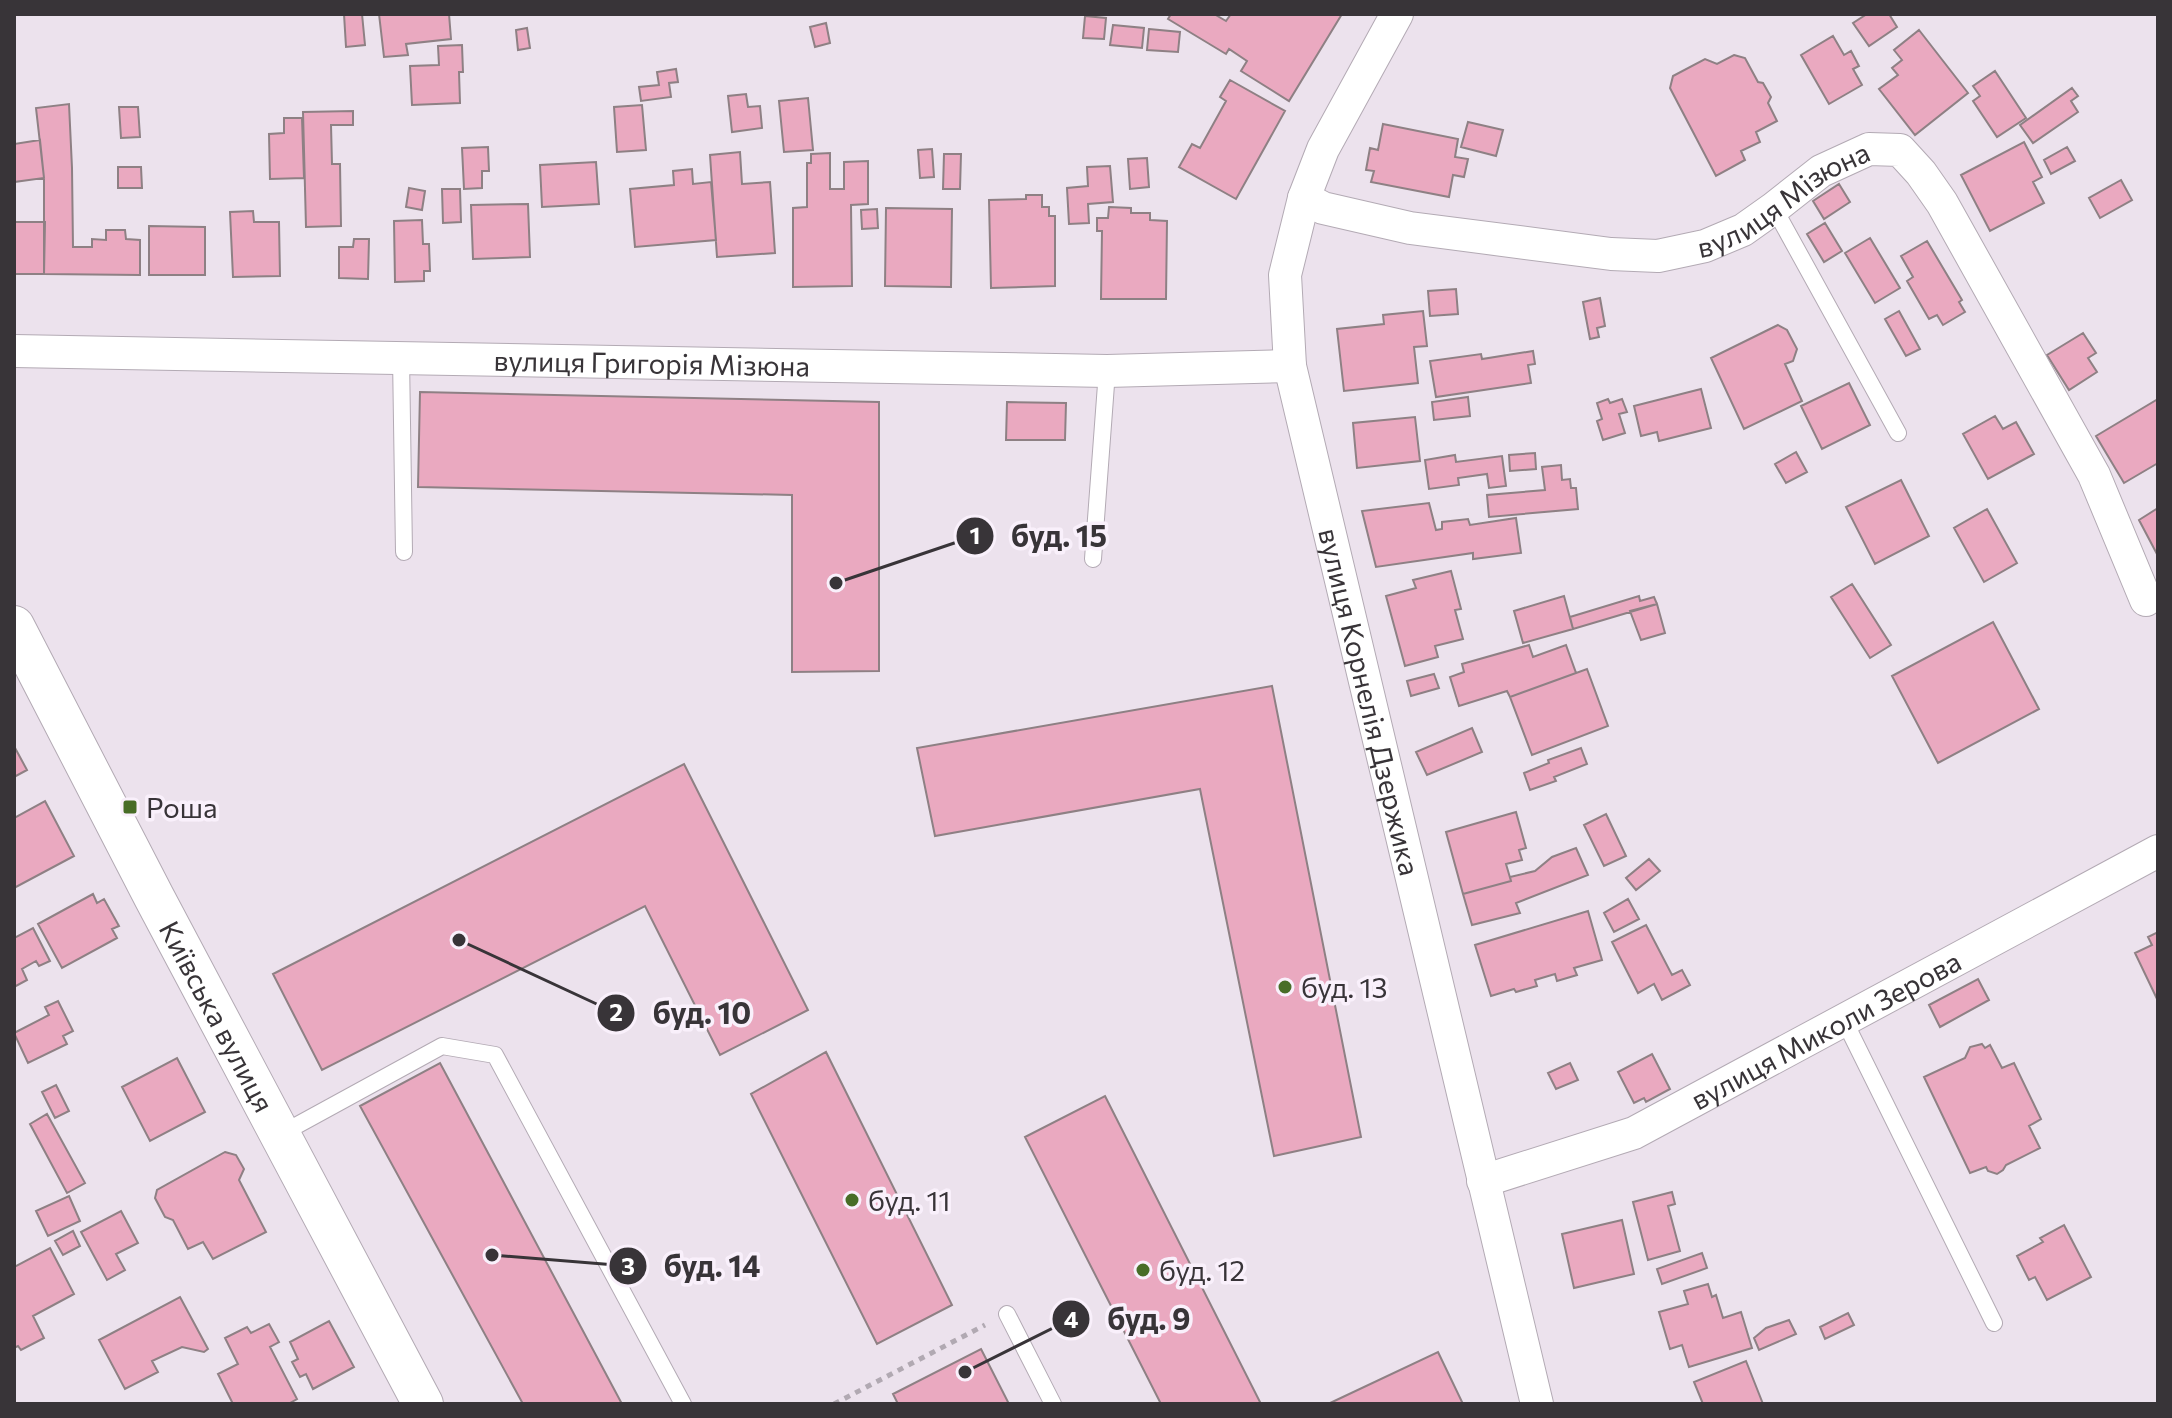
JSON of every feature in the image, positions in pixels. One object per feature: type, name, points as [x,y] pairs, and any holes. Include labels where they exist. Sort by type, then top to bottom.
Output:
[{"type":"street","name":"вулиця Корнелія Дзержика","points":[[1397,14],[1323,149],[1304,198],[1285,275],[1290,366],[1537,1404]]},
{"type":"street","name":"вулиця Мізюна","points":[[1304,198],[1323,208],[1410,228],[1611,254],[1658,256],[1705,246],[1743,230],[1821,171],[1869,149],[1900,150],[1942,203],[2094,475],[2146,600]]},
{"type":"street","name":"вулиця Григорія Мізюна","points":[[14,351],[1107,371],[1290,366]]},
{"type":"street","name":"Київська вулиця","points":[[14,626],[423,1404]]},
{"type":"street","name":"вулиця Миколи Зерова","points":[[1483,1181],[1634,1133],[2158,851]]},
{"type":"lane","points":[[1774,208],[1898,433]]},
{"type":"lane","points":[[401,357],[404,552]]},
{"type":"lane","points":[[1093,559],[1107,371]]},
{"type":"lane","points":[[1844,1020],[1994,1323]]},
{"type":"lane","points":[[280,1135],[442,1046],[495,1055],[683,1404]]},
{"type":"lane","points":[[1007,1314],[1053,1404]]},
{"type":"path","points":[[834,1404],[1007,1314]]},
{"type":"building","points":[[344,14],[362,14],[365,45],[346,47]]},
{"type":"building","points":[[379,14],[449,14],[451,39],[406,44],[408,55],[384,57]]},
{"type":"building","points":[[1171,14],[1214,14],[1226,21],[1231,14],[1342,14],[1289,101],[1241,71],[1247,61],[1229,49],[1226,54],[1168,19]]},
{"type":"building","points":[[1867,14],[1889,14],[1897,27],[1869,46],[1853,23]]},
{"type":"building","points":[[1085,16],[1106,18],[1104,39],[1083,38]]},
{"type":"building","points":[[826,23],[830,43],[815,47],[810,27]]},
{"type":"building","points":[[1113,25],[1144,28],[1142,48],[1110,45]]},
{"type":"building","points":[[527,28],[530,48],[518,50],[516,30]]},
{"type":"building","points":[[1149,29],[1180,32],[1178,52],[1147,50]]},
{"type":"building","points":[[1919,30],[1968,93],[1915,135],[1879,89],[1898,75],[1892,68],[1902,60],[1894,50]]},
{"type":"building","points":[[1833,36],[1844,55],[1851,51],[1859,66],[1853,69],[1862,85],[1829,104],[1801,55]]},
{"type":"building","points":[[462,45],[460,103],[412,105],[410,66],[439,65],[438,46]]},
{"type":"building","points":[[1734,55],[1745,58],[1758,82],[1763,83],[1771,97],[1768,103],[1777,121],[1756,132],[1760,142],[1741,151],[1745,160],[1716,176],[1670,88],[1673,76],[1705,59],[1717,64]]},
{"type":"building","points":[[676,69],[678,82],[669,83],[671,97],[641,101],[639,87],[659,85],[657,72]]},
{"type":"building","points":[[1995,71],[2026,118],[1997,137],[1973,101],[1980,96],[1973,86]]},
{"type":"building","points":[[1230,80],[1285,111],[1236,199],[1179,167],[1192,144],[1200,148],[1226,101],[1220,97]]},
{"type":"building","points":[[2072,88],[2078,96],[2071,101],[2078,112],[2033,143],[2020,125]]},
{"type":"building","points":[[746,94],[748,107],[760,106],[762,128],[732,132],[728,96]]},
{"type":"building","points":[[808,98],[813,150],[784,152],[779,101]]},
{"type":"building","points":[[69,104],[73,247],[92,247],[92,239],[106,240],[106,230],[125,230],[126,239],[140,240],[140,275],[44,274],[44,178],[36,108]]},
{"type":"building","points":[[642,105],[646,150],[617,152],[614,107]]},
{"type":"building","points":[[119,107],[138,107],[140,137],[121,138]]},
{"type":"building","points":[[353,111],[353,125],[331,125],[332,164],[340,164],[341,226],[306,227],[303,112]]},
{"type":"building","points":[[284,118],[302,118],[304,178],[270,179],[269,134],[284,133]]},
{"type":"building","points":[[1468,122],[1503,130],[1496,156],[1461,147]]},
{"type":"building","points":[[1383,124],[1458,139],[1455,157],[1468,159],[1464,177],[1453,175],[1449,197],[1371,182],[1374,171],[1366,170],[1370,148],[1378,150]]},
{"type":"building","points":[[40,140],[44,178],[14,182],[14,144]]},
{"type":"building","points":[[2024,142],[2042,177],[2033,182],[2044,203],[1990,231],[1961,175]]},
{"type":"building","points":[[488,147],[489,171],[482,171],[482,188],[464,189],[462,148]]},
{"type":"building","points":[[2067,147],[2075,161],[2051,174],[2044,160]]},
{"type":"building","points":[[932,149],[934,177],[920,178],[918,150]]},
{"type":"building","points":[[740,152],[742,184],[770,182],[775,253],[717,257],[710,155]]},
{"type":"building","points":[[830,153],[830,189],[844,189],[844,162],[868,161],[868,204],[851,205],[852,286],[793,287],[793,208],[807,207],[807,163],[811,163],[811,154]]},
{"type":"building","points":[[944,154],[961,154],[960,189],[943,189]]},
{"type":"building","points":[[1147,158],[1149,187],[1130,189],[1128,159]]},
{"type":"building","points":[[596,162],[599,204],[542,207],[540,165]]},
{"type":"building","points":[[1110,166],[1113,202],[1088,204],[1089,223],[1069,224],[1067,188],[1088,186],[1087,167]]},
{"type":"building","points":[[118,167],[141,167],[142,188],[118,188]]},
{"type":"building","points":[[692,169],[693,184],[711,182],[716,240],[635,247],[630,189],[674,185],[673,171]]},
{"type":"building","points":[[2121,180],[2132,200],[2100,218],[2089,198]]},
{"type":"building","points":[[1839,184],[1850,202],[1824,219],[1813,201]]},
{"type":"building","points":[[409,188],[425,191],[422,210],[406,207]]},
{"type":"building","points":[[442,189],[460,189],[461,222],[443,223]]},
{"type":"building","points":[[1026,195],[1042,195],[1042,207],[1049,207],[1049,216],[1055,216],[1055,286],[991,288],[989,200],[1026,199]]},
{"type":"building","points":[[528,204],[530,257],[473,259],[471,205]]},
{"type":"building","points":[[1109,207],[1131,208],[1131,213],[1150,213],[1150,220],[1167,221],[1166,299],[1101,299],[1102,231],[1097,231],[1097,218],[1108,218]]},
{"type":"building","points":[[886,208],[952,209],[951,287],[885,286]]},
{"type":"building","points":[[877,209],[878,228],[862,229],[861,210]]},
{"type":"building","points":[[253,211],[254,222],[279,222],[280,276],[233,277],[230,212]]},
{"type":"building","points":[[422,220],[423,244],[429,244],[430,271],[424,271],[424,281],[395,282],[394,221]]},
{"type":"building","points":[[14,222],[45,222],[44,274],[14,274]]},
{"type":"building","points":[[1825,223],[1842,251],[1824,262],[1807,234]]},
{"type":"building","points":[[149,226],[205,227],[205,275],[149,275]]},
{"type":"building","points":[[1870,238],[1900,288],[1875,303],[1845,253]]},
{"type":"building","points":[[354,239],[369,239],[368,279],[339,278],[339,247],[353,247]]},
{"type":"building","points":[[1927,241],[1962,300],[1959,302],[1965,312],[1943,325],[1937,315],[1929,319],[1907,281],[1913,277],[1901,256]]},
{"type":"building","points":[[1456,289],[1458,314],[1430,316],[1428,291]]},
{"type":"building","points":[[1600,298],[1605,326],[1597,328],[1599,337],[1590,339],[1583,302]]},
{"type":"building","points":[[1423,311],[1427,346],[1414,347],[1418,383],[1344,391],[1337,329],[1384,324],[1383,315]]},
{"type":"building","points":[[1899,311],[1920,349],[1906,356],[1885,319]]},
{"type":"building","points":[[1778,325],[1787,330],[1797,349],[1793,361],[1785,364],[1802,401],[1744,429],[1711,358]]},
{"type":"building","points":[[2083,333],[2096,353],[2088,358],[2097,372],[2069,390],[2047,355]]},
{"type":"building","points":[[1533,351],[1535,364],[1528,365],[1531,383],[1436,397],[1430,361],[1481,354],[1482,359]]},
{"type":"building","points":[[1849,383],[1870,425],[1822,449],[1801,406]]},
{"type":"building","points":[[1701,389],[1711,428],[1659,441],[1657,432],[1641,436],[1634,406]]},
{"type":"building","points":[[420,392],[879,402],[879,671],[792,672],[792,495],[418,487]]},
{"type":"building","points":[[1468,397],[1470,416],[1434,420],[1432,402]]},
{"type":"building","points":[[1608,399],[1610,403],[1622,399],[1627,412],[1619,414],[1625,433],[1603,440],[1597,421],[1602,419],[1597,403]]},
{"type":"building","points":[[2158,399],[2158,463],[2124,483],[2096,436]]},
{"type":"building","points":[[1007,402],[1066,403],[1065,440],[1006,440]]},
{"type":"building","points":[[1995,416],[2003,429],[2016,422],[2034,454],[1988,479],[1963,434]]},
{"type":"building","points":[[1415,417],[1420,461],[1357,468],[1353,423]]},
{"type":"building","points":[[1796,452],[1807,472],[1786,483],[1775,464]]},
{"type":"building","points":[[1535,453],[1536,469],[1510,471],[1509,455]]},
{"type":"building","points":[[1455,455],[1456,462],[1502,456],[1506,486],[1489,488],[1487,474],[1458,478],[1459,485],[1429,489],[1425,460]]},
{"type":"building","points":[[1561,465],[1562,480],[1570,479],[1571,488],[1576,488],[1578,509],[1489,517],[1487,495],[1545,490],[1542,467]]},
{"type":"building","points":[[1901,480],[1929,536],[1875,564],[1846,507]]},
{"type":"building","points":[[1429,503],[1436,530],[1442,529],[1442,522],[1468,519],[1470,525],[1516,518],[1521,553],[1473,559],[1473,553],[1376,567],[1362,511]]},
{"type":"building","points":[[2158,508],[2158,556],[2139,520]]},
{"type":"building","points":[[1987,509],[2017,563],[1984,582],[1954,528]]},
{"type":"building","points":[[1451,571],[1461,609],[1455,610],[1463,639],[1435,646],[1438,657],[1405,666],[1386,596],[1416,588],[1413,580]]},
{"type":"building","points":[[1852,584],[1891,645],[1870,658],[1831,597]]},
{"type":"building","points":[[1564,596],[1573,629],[1523,643],[1514,611]]},
{"type":"building","points":[[1639,596],[1640,601],[1654,597],[1657,604],[1573,629],[1570,617]]},
{"type":"building","points":[[1657,604],[1665,633],[1641,640],[1630,611]]},
{"type":"building","points":[[1993,622],[2039,709],[1938,763],[1892,676]]},
{"type":"building","points":[[1529,645],[1533,657],[1566,645],[1576,673],[1510,697],[1507,691],[1459,706],[1450,677],[1464,672],[1462,664]]},
{"type":"building","points":[[1587,669],[1608,726],[1532,755],[1510,697]]},
{"type":"building","points":[[1434,674],[1439,688],[1411,696],[1407,681]]},
{"type":"building","name":"буд. 13","points":[[1272,686],[1361,1137],[1274,1156],[1200,789],[935,836],[917,748]]},
{"type":"building","points":[[1472,728],[1482,752],[1427,775],[1416,752]]},
{"type":"building","points":[[14,746],[27,770],[14,777]]},
{"type":"building","points":[[1581,748],[1587,764],[1554,777],[1556,781],[1530,790],[1524,773]]},
{"type":"building","points":[[684,764],[808,1010],[720,1055],[645,906],[322,1070],[273,974]]},
{"type":"building","points":[[45,801],[74,856],[14,888],[14,818]]},
{"type":"building","points":[[1516,812],[1526,848],[1519,850],[1522,860],[1506,864],[1511,881],[1463,894],[1446,832]]},
{"type":"building","points":[[1606,814],[1626,856],[1604,866],[1584,825]]},
{"type":"building","points":[[1576,848],[1588,875],[1516,903],[1520,913],[1472,925],[1463,894],[1511,881],[1510,877],[1535,871],[1552,857]]},
{"type":"building","points":[[1649,859],[1660,871],[1636,890],[1626,878]]},
{"type":"building","points":[[93,894],[97,903],[104,899],[119,926],[112,929],[117,938],[62,968],[38,924]]},
{"type":"building","points":[[1628,899],[1639,919],[1614,932],[1604,913]]},
{"type":"building","points":[[1588,911],[1602,960],[1574,968],[1577,975],[1557,981],[1555,974],[1535,980],[1537,986],[1491,996],[1475,945]]},
{"type":"building","points":[[1646,925],[1672,975],[1682,970],[1690,985],[1662,1000],[1654,984],[1638,993],[1612,942]]},
{"type":"building","points":[[33,928],[50,961],[39,966],[36,961],[22,969],[27,980],[14,987],[14,938]]},
{"type":"building","points":[[2158,932],[2158,1001],[2135,953],[2152,945],[2148,937]]},
{"type":"building","points":[[1978,979],[1989,1000],[1940,1027],[1929,1005]]},
{"type":"building","points":[[58,1001],[73,1031],[63,1036],[67,1044],[28,1063],[14,1033],[49,1015],[45,1007]]},
{"type":"building","points":[[1982,1044],[1985,1048],[1990,1045],[2002,1068],[2014,1063],[2041,1119],[2029,1126],[2040,1148],[2006,1165],[1997,1174],[1986,1167],[1970,1173],[1924,1077],[1965,1058],[1970,1047]]},
{"type":"building","name":"буд. 11","points":[[826,1052],[952,1305],[877,1344],[751,1094]]},
{"type":"building","points":[[1652,1054],[1670,1089],[1646,1102],[1644,1098],[1634,1103],[1618,1072]]},
{"type":"building","points":[[177,1058],[205,1112],[150,1141],[122,1087]]},
{"type":"building","points":[[440,1063],[622,1404],[523,1404],[360,1106]]},
{"type":"building","points":[[1570,1063],[1578,1080],[1556,1089],[1548,1073]]},
{"type":"building","points":[[56,1085],[69,1111],[55,1118],[42,1092]]},
{"type":"building","name":"буд. 12","points":[[1105,1096],[1261,1404],[1161,1404],[1025,1137]]},
{"type":"building","points":[[47,1114],[85,1183],[67,1193],[30,1124]]},
{"type":"building","points":[[225,1152],[236,1155],[244,1169],[239,1180],[266,1232],[213,1259],[203,1242],[188,1249],[173,1220],[165,1217],[155,1198],[157,1190]]},
{"type":"building","points":[[1672,1192],[1675,1204],[1668,1206],[1680,1251],[1648,1260],[1633,1202]]},
{"type":"building","points":[[69,1196],[80,1221],[48,1236],[36,1211]]},
{"type":"building","points":[[121,1211],[138,1243],[116,1254],[125,1270],[107,1280],[81,1232]]},
{"type":"building","points":[[1622,1220],[1634,1274],[1574,1288],[1562,1234]]},
{"type":"building","points":[[2064,1225],[2091,1277],[2047,1300],[2035,1277],[2029,1280],[2017,1256],[2043,1242],[2040,1238]]},
{"type":"building","points":[[73,1231],[80,1246],[63,1255],[55,1241]]},
{"type":"building","points":[[50,1248],[74,1294],[33,1316],[44,1338],[21,1350],[18,1346],[14,1348],[14,1267]]},
{"type":"building","points":[[1702,1253],[1707,1268],[1662,1284],[1657,1269]]},
{"type":"building","points":[[1708,1284],[1712,1297],[1716,1295],[1723,1318],[1741,1312],[1752,1348],[1689,1367],[1682,1345],[1670,1349],[1659,1312],[1688,1304],[1684,1291]]},
{"type":"building","points":[[180,1297],[208,1349],[204,1352],[182,1347],[152,1361],[158,1372],[125,1389],[99,1340]]},
{"type":"building","points":[[1848,1313],[1854,1325],[1825,1339],[1820,1327]]},
{"type":"building","points":[[1789,1320],[1796,1334],[1759,1350],[1754,1338],[1766,1328]]},
{"type":"building","points":[[329,1321],[354,1367],[313,1389],[306,1374],[300,1377],[292,1362],[298,1359],[290,1342]]},
{"type":"building","points":[[269,1324],[279,1342],[270,1347],[297,1399],[288,1404],[233,1404],[218,1374],[238,1364],[225,1338],[247,1327],[251,1333]]},
{"type":"building","points":[[981,1349],[1009,1404],[898,1404],[893,1394]]},
{"type":"building","points":[[1438,1352],[1463,1404],[1328,1404]]},
{"type":"building","points":[[1746,1361],[1763,1404],[1703,1404],[1694,1382]]},
{"type":"place","name":"буд. 15","points":[[836,583]]},
{"type":"place","name":"Роша","points":[[130,807]]},
{"type":"place","name":"буд. 10","points":[[459,940]]},
{"type":"place","name":"буд. 13","points":[[1285,987]]},
{"type":"place","name":"буд. 11","points":[[852,1200]]},
{"type":"place","name":"буд. 14","points":[[492,1255]]},
{"type":"place","name":"буд. 12","points":[[1143,1270]]},
{"type":"place","name":"буд. 9","points":[[965,1372]]}]
